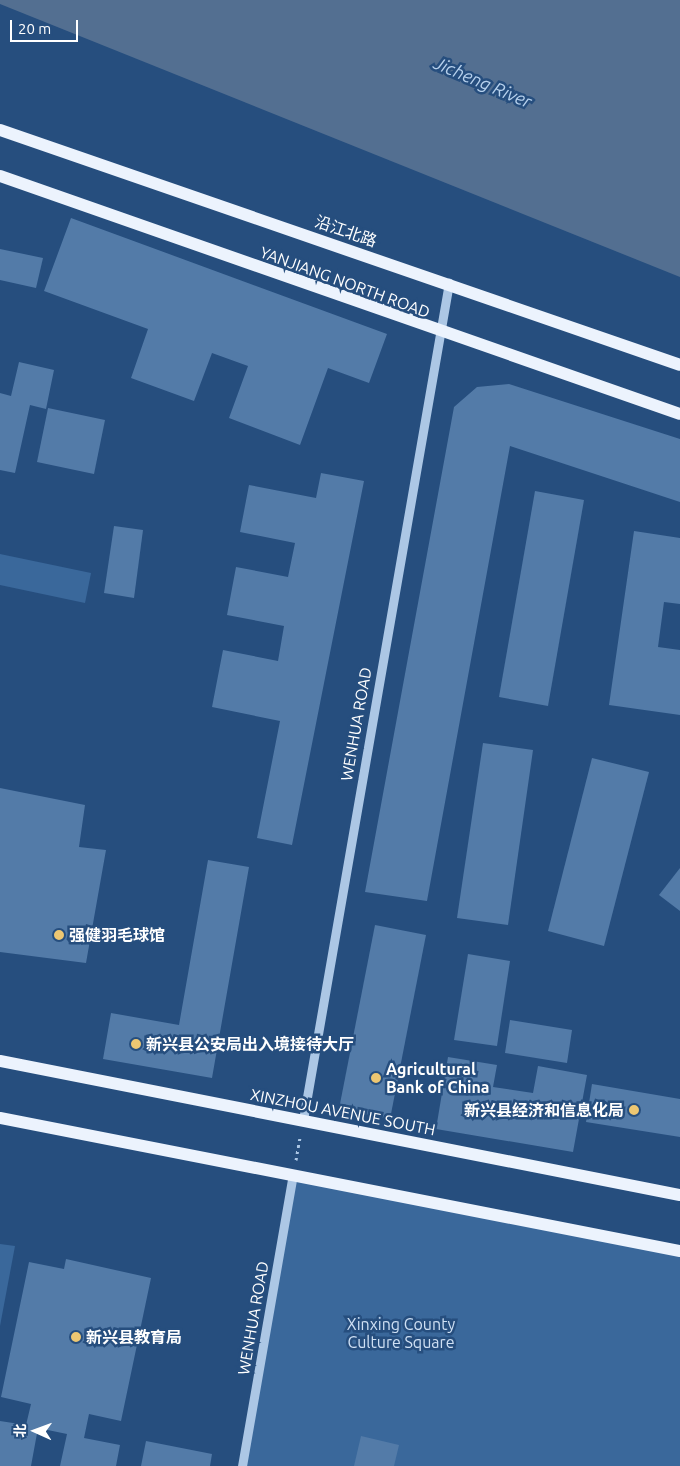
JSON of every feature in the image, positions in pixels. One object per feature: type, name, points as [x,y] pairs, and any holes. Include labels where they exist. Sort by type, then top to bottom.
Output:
[{"type":"main road","name":"沿江北路","points":[[0,130],[449,283],[680,365]]},
{"type":"main road","name":"YANJIANG NORTH ROAD","points":[[0,176],[439,333],[680,414]]},
{"type":"main road","name":"XINZHOU AVENUE SOUTH","points":[[0,1061],[680,1195]]},
{"type":"main road","points":[[0,1118],[680,1251]]},
{"type":"street","name":"WENHUA ROAD","points":[[303,1120],[449,283]]},
{"type":"street","name":"WENHUA ROAD","points":[[242,1466],[293,1176]]},
{"type":"path","points":[[293,1176],[303,1120]]},
{"type":"green space","points":[[0,554],[91,573],[85,603],[0,585]]},
{"type":"green space","name":"Xinxing County Culture Square","points":[[293,1175],[680,1251],[680,1466],[242,1466]]},
{"type":"green space","points":[[0,1244],[15,1246],[0,1326]]},
{"type":"water","name":"Jicheng River","points":[[0,0],[680,0],[680,277],[0,4]]},
{"type":"building","points":[[71,218],[387,334],[369,383],[328,368],[300,445],[229,418],[248,366],[212,353],[194,401],[131,378],[148,329],[44,291]]},
{"type":"building","points":[[0,249],[43,258],[36,288],[0,280]]},
{"type":"building","points":[[19,362],[54,370],[46,409],[30,405],[15,473],[0,470],[0,393],[11,396]]},
{"type":"building","points":[[509,384],[680,439],[680,502],[510,446],[427,901],[365,892],[454,407],[477,387]]},
{"type":"building","points":[[48,408],[105,420],[94,474],[37,462]]},
{"type":"building","points":[[321,473],[364,481],[292,845],[257,838],[280,721],[212,707],[223,650],[278,661],[284,626],[227,615],[236,567],[288,577],[295,543],[240,532],[249,485],[316,498]]},
{"type":"building","points":[[535,491],[584,500],[548,706],[499,697]]},
{"type":"building","points":[[114,526],[143,530],[134,598],[104,593]]},
{"type":"building","points":[[634,531],[680,538],[680,604],[664,602],[658,647],[680,650],[680,715],[609,705]]},
{"type":"building","points":[[483,743],[533,750],[508,925],[457,918]]},
{"type":"building","points":[[592,758],[649,772],[604,946],[548,931]]},
{"type":"building","points":[[0,788],[85,805],[79,847],[106,850],[86,963],[0,952]]},
{"type":"building","points":[[208,860],[249,867],[212,1078],[103,1059],[111,1013],[179,1025]]},
{"type":"building","points":[[680,868],[680,911],[659,895]]},
{"type":"building","points":[[375,925],[426,935],[390,1119],[339,1109]]},
{"type":"building","points":[[468,954],[510,961],[497,1046],[454,1040]]},
{"type":"building","points":[[510,1020],[572,1030],[567,1063],[505,1053]]},
{"type":"building","points":[[448,1057],[497,1065],[493,1087],[533,1093],[538,1066],[587,1075],[573,1152],[436,1129]]},
{"type":"building","name":"新兴县经济和信息化局","points":[[592,1084],[680,1099],[680,1137],[586,1122]]},
{"type":"building","name":"新兴县教育局","points":[[66,1259],[151,1278],[121,1421],[89,1414],[84,1438],[120,1445],[116,1466],[60,1466],[67,1434],[38,1428],[31,1466],[0,1466],[0,1421],[26,1425],[31,1404],[1,1397],[29,1262],[64,1269]]},
{"type":"building","points":[[361,1436],[399,1445],[394,1466],[354,1466]]},
{"type":"building","points":[[146,1441],[212,1454],[210,1466],[141,1466]]},
{"type":"place","name":"强健羽毛球馆","points":[[59,935]]},
{"type":"place","name":"新兴县公安局出入境接待大厅","points":[[136,1044]]},
{"type":"place","name":"Agricultural Bank of China","points":[[376,1078]]},
{"type":"place","name":"新兴县经济和信息化局","points":[[634,1110]]},
{"type":"place","name":"新兴县教育局","points":[[76,1337]]}]
